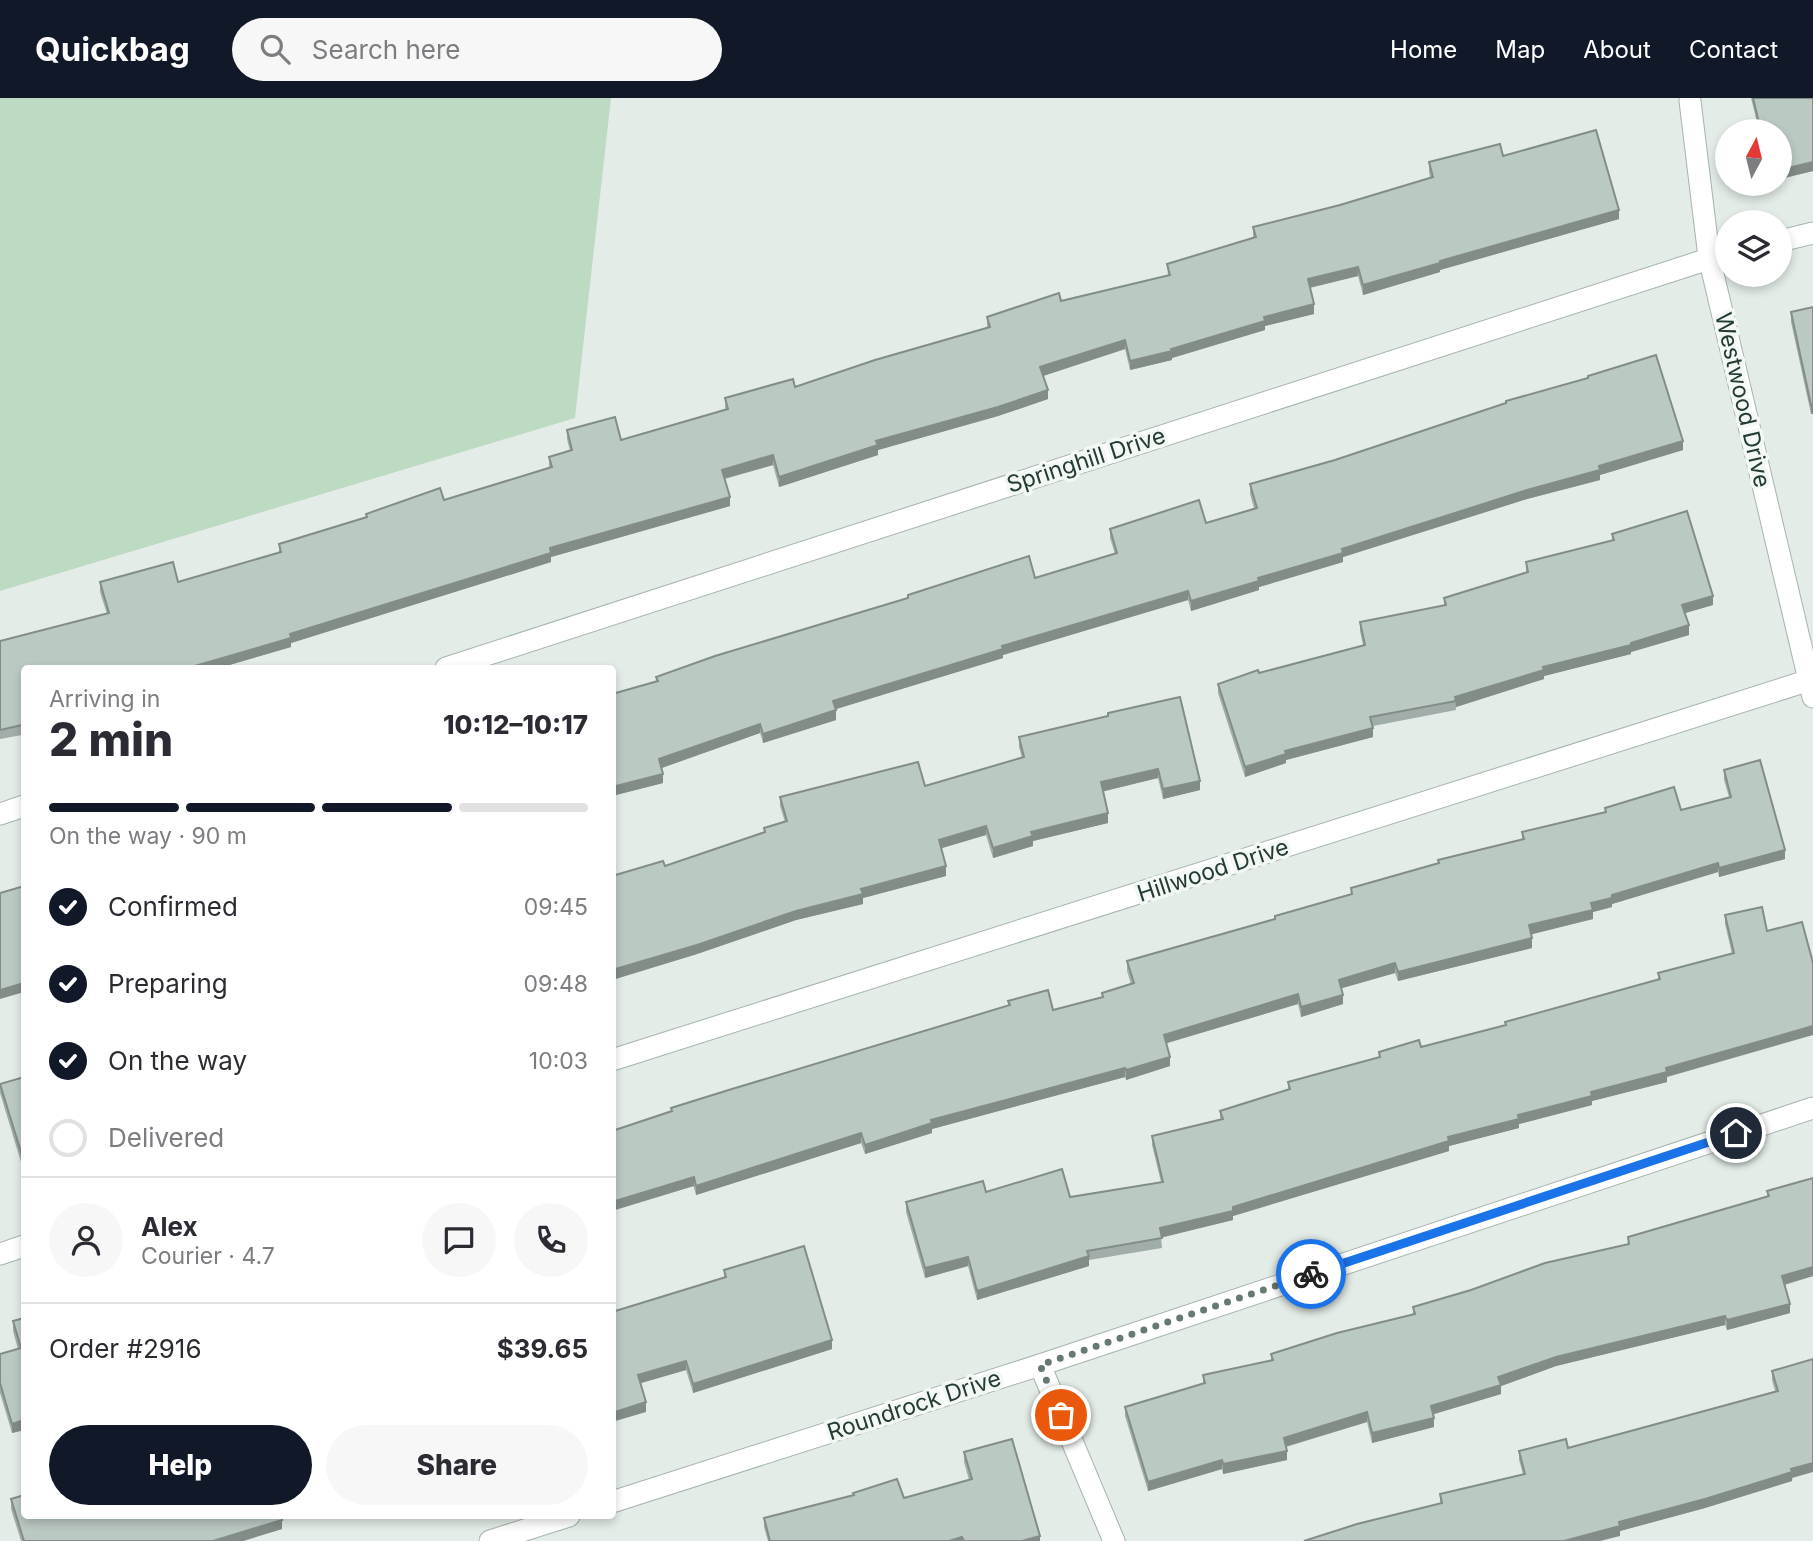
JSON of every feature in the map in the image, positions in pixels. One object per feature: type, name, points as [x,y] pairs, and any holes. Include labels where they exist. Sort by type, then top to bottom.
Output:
[{"type":"street","name":"Westwood Drive","points":[[1690,101],[1715,238]]},
{"type":"street","points":[[1792,238],[1813,233]]},
{"type":"street","name":"Springhill Drive","points":[[455,665],[1715,256]]},
{"type":"street","name":"Westwood Drive","points":[[1725,287],[1812,685]]},
{"type":"street","name":"Hillwood Drive","points":[[616,1059],[1812,685]]},
{"type":"street","points":[[0,814],[21,807]]},
{"type":"street","name":"Roundrock Drive","points":[[616,1501],[1040,1365],[1813,1108]]},
{"type":"street","points":[[0,1254],[21,1247]]},
{"type":"street","points":[[1040,1365],[1114,1541]]},
{"type":"street","points":[[490,1541],[560,1519]]},
{"type":"green space","points":[[0,98],[611,98],[575,418],[0,591]]},
{"type":"building","points":[[1753,98],[1813,98],[1813,162],[1792,167],[1792,119],[1758,119]]},
{"type":"building","points":[[1596,130],[1619,210],[1363,285],[1358,267],[1308,279],[1314,304],[1264,317],[1265,321],[1171,349],[1172,351],[1130,361],[1125,340],[1040,367],[1048,390],[876,441],[878,445],[779,477],[773,455],[722,470],[730,497],[550,548],[551,553],[290,634],[291,638],[198,665],[21,665],[21,725],[0,730],[0,641],[109,613],[100,582],[173,562],[178,582],[281,552],[279,544],[367,517],[366,514],[440,488],[444,500],[552,467],[549,457],[572,450],[567,430],[615,417],[621,440],[728,409],[725,398],[793,379],[795,387],[875,360],[990,327],[987,317],[1059,293],[1061,301],[1170,275],[1167,264],[1256,237],[1253,227],[1433,177],[1429,162],[1500,144],[1503,156]]},
{"type":"building","points":[[1813,307],[1813,404],[1811,405],[1791,312]]},
{"type":"building","points":[[1656,355],[1683,441],[1599,466],[1600,470],[1527,490],[1342,549],[1343,553],[1258,578],[1259,581],[1191,601],[1188,591],[1002,646],[1003,649],[833,701],[836,710],[763,734],[760,724],[659,759],[663,774],[616,786],[616,693],[658,681],[656,677],[715,656],[908,598],[908,595],[1029,556],[1035,578],[1117,553],[1110,529],[1199,500],[1206,523],[1257,508],[1250,484],[1335,460],[1506,401]]},
{"type":"building","points":[[1687,511],[1713,596],[1682,605],[1689,625],[1631,645],[1543,667],[1544,670],[1455,697],[1456,701],[1370,717],[1373,728],[1285,751],[1286,754],[1245,767],[1218,684],[1258,670],[1259,673],[1365,645],[1360,622],[1446,605],[1444,598],[1528,572],[1526,562],[1614,540],[1612,534]]},
{"type":"building","points":[[1180,697],[1200,781],[1163,789],[1158,769],[1101,782],[1108,813],[1031,832],[1033,836],[993,848],[986,826],[939,840],[946,866],[861,889],[863,894],[796,911],[616,969],[616,875],[663,861],[665,866],[765,832],[764,828],[787,821],[780,797],[918,762],[925,786],[1024,757],[1019,737],[1108,716],[1108,713]]},
{"type":"building","points":[[1760,760],[1785,850],[1719,868],[1718,863],[1612,895],[1612,898],[1591,903],[1593,910],[1529,925],[1532,938],[1398,972],[1395,963],[1339,980],[1343,995],[1301,1007],[1298,994],[1164,1035],[1170,1057],[931,1120],[932,1123],[865,1145],[861,1133],[696,1186],[694,1177],[616,1201],[616,1130],[672,1111],[671,1108],[1010,1005],[1008,1001],[1048,990],[1053,1010],[1103,997],[1102,993],[1134,983],[1127,961],[1275,919],[1275,916],[1352,894],[1351,888],[1439,863],[1438,860],[1524,839],[1522,832],[1606,812],[1605,808],[1674,787],[1681,810],[1731,797],[1724,770]]},
{"type":"building","points":[[21,887],[21,984],[0,990],[0,893]]},
{"type":"building","points":[[1762,907],[1767,931],[1802,922],[1813,963],[1813,1026],[1666,1068],[1667,1072],[1591,1092],[1592,1096],[1518,1115],[1519,1119],[1448,1137],[1449,1141],[1233,1207],[1233,1211],[1160,1228],[1162,1238],[1087,1251],[1089,1256],[977,1291],[968,1257],[925,1268],[906,1202],[983,1181],[986,1192],[1062,1169],[1070,1197],[1163,1182],[1152,1136],[1223,1119],[1220,1111],[1290,1089],[1288,1082],[1380,1057],[1379,1052],[1419,1040],[1421,1047],[1506,1025],[1505,1022],[1660,979],[1658,973],[1734,953],[1725,915]]},
{"type":"building","points":[[21,1078],[21,1152],[0,1084]]},
{"type":"building","points":[[1813,1178],[1813,1267],[1782,1276],[1790,1304],[1727,1320],[1725,1316],[1556,1357],[1498,1377],[1501,1385],[1431,1406],[1434,1418],[1372,1433],[1367,1412],[1284,1438],[1287,1451],[1223,1464],[1222,1460],[1148,1482],[1125,1407],[1205,1383],[1203,1375],[1273,1360],[1271,1354],[1337,1333],[1415,1314],[1413,1307],[1471,1290],[1545,1263],[1629,1244],[1628,1237],[1769,1196],[1767,1191]]},
{"type":"building","points":[[804,1246],[832,1340],[693,1384],[686,1361],[638,1375],[646,1402],[616,1412],[616,1311],[726,1277],[724,1270]]},
{"type":"building","points":[[21,1319],[21,1348],[13,1321]]},
{"type":"building","points":[[21,1348],[21,1421],[12,1424],[0,1383],[0,1354]]},
{"type":"building","points":[[1813,1359],[1813,1463],[1791,1469],[1792,1472],[1619,1522],[1620,1526],[1564,1541],[1304,1541],[1357,1524],[1442,1503],[1440,1494],[1525,1474],[1519,1451],[1566,1439],[1568,1448],[1778,1391],[1772,1371]]},
{"type":"building","points":[[1012,1439],[1040,1536],[1022,1541],[964,1541],[962,1537],[949,1541],[770,1541],[764,1518],[854,1495],[853,1493],[897,1479],[904,1498],[972,1479],[964,1452]]},
{"type":"building","points":[[21,1496],[21,1519],[282,1520],[213,1541],[24,1541],[11,1499]]},
{"type":"way so far","points":[[1061,1415],[1040,1365],[1311,1274]]},
{"type":"route","points":[[1311,1274],[1736,1133]]}]
